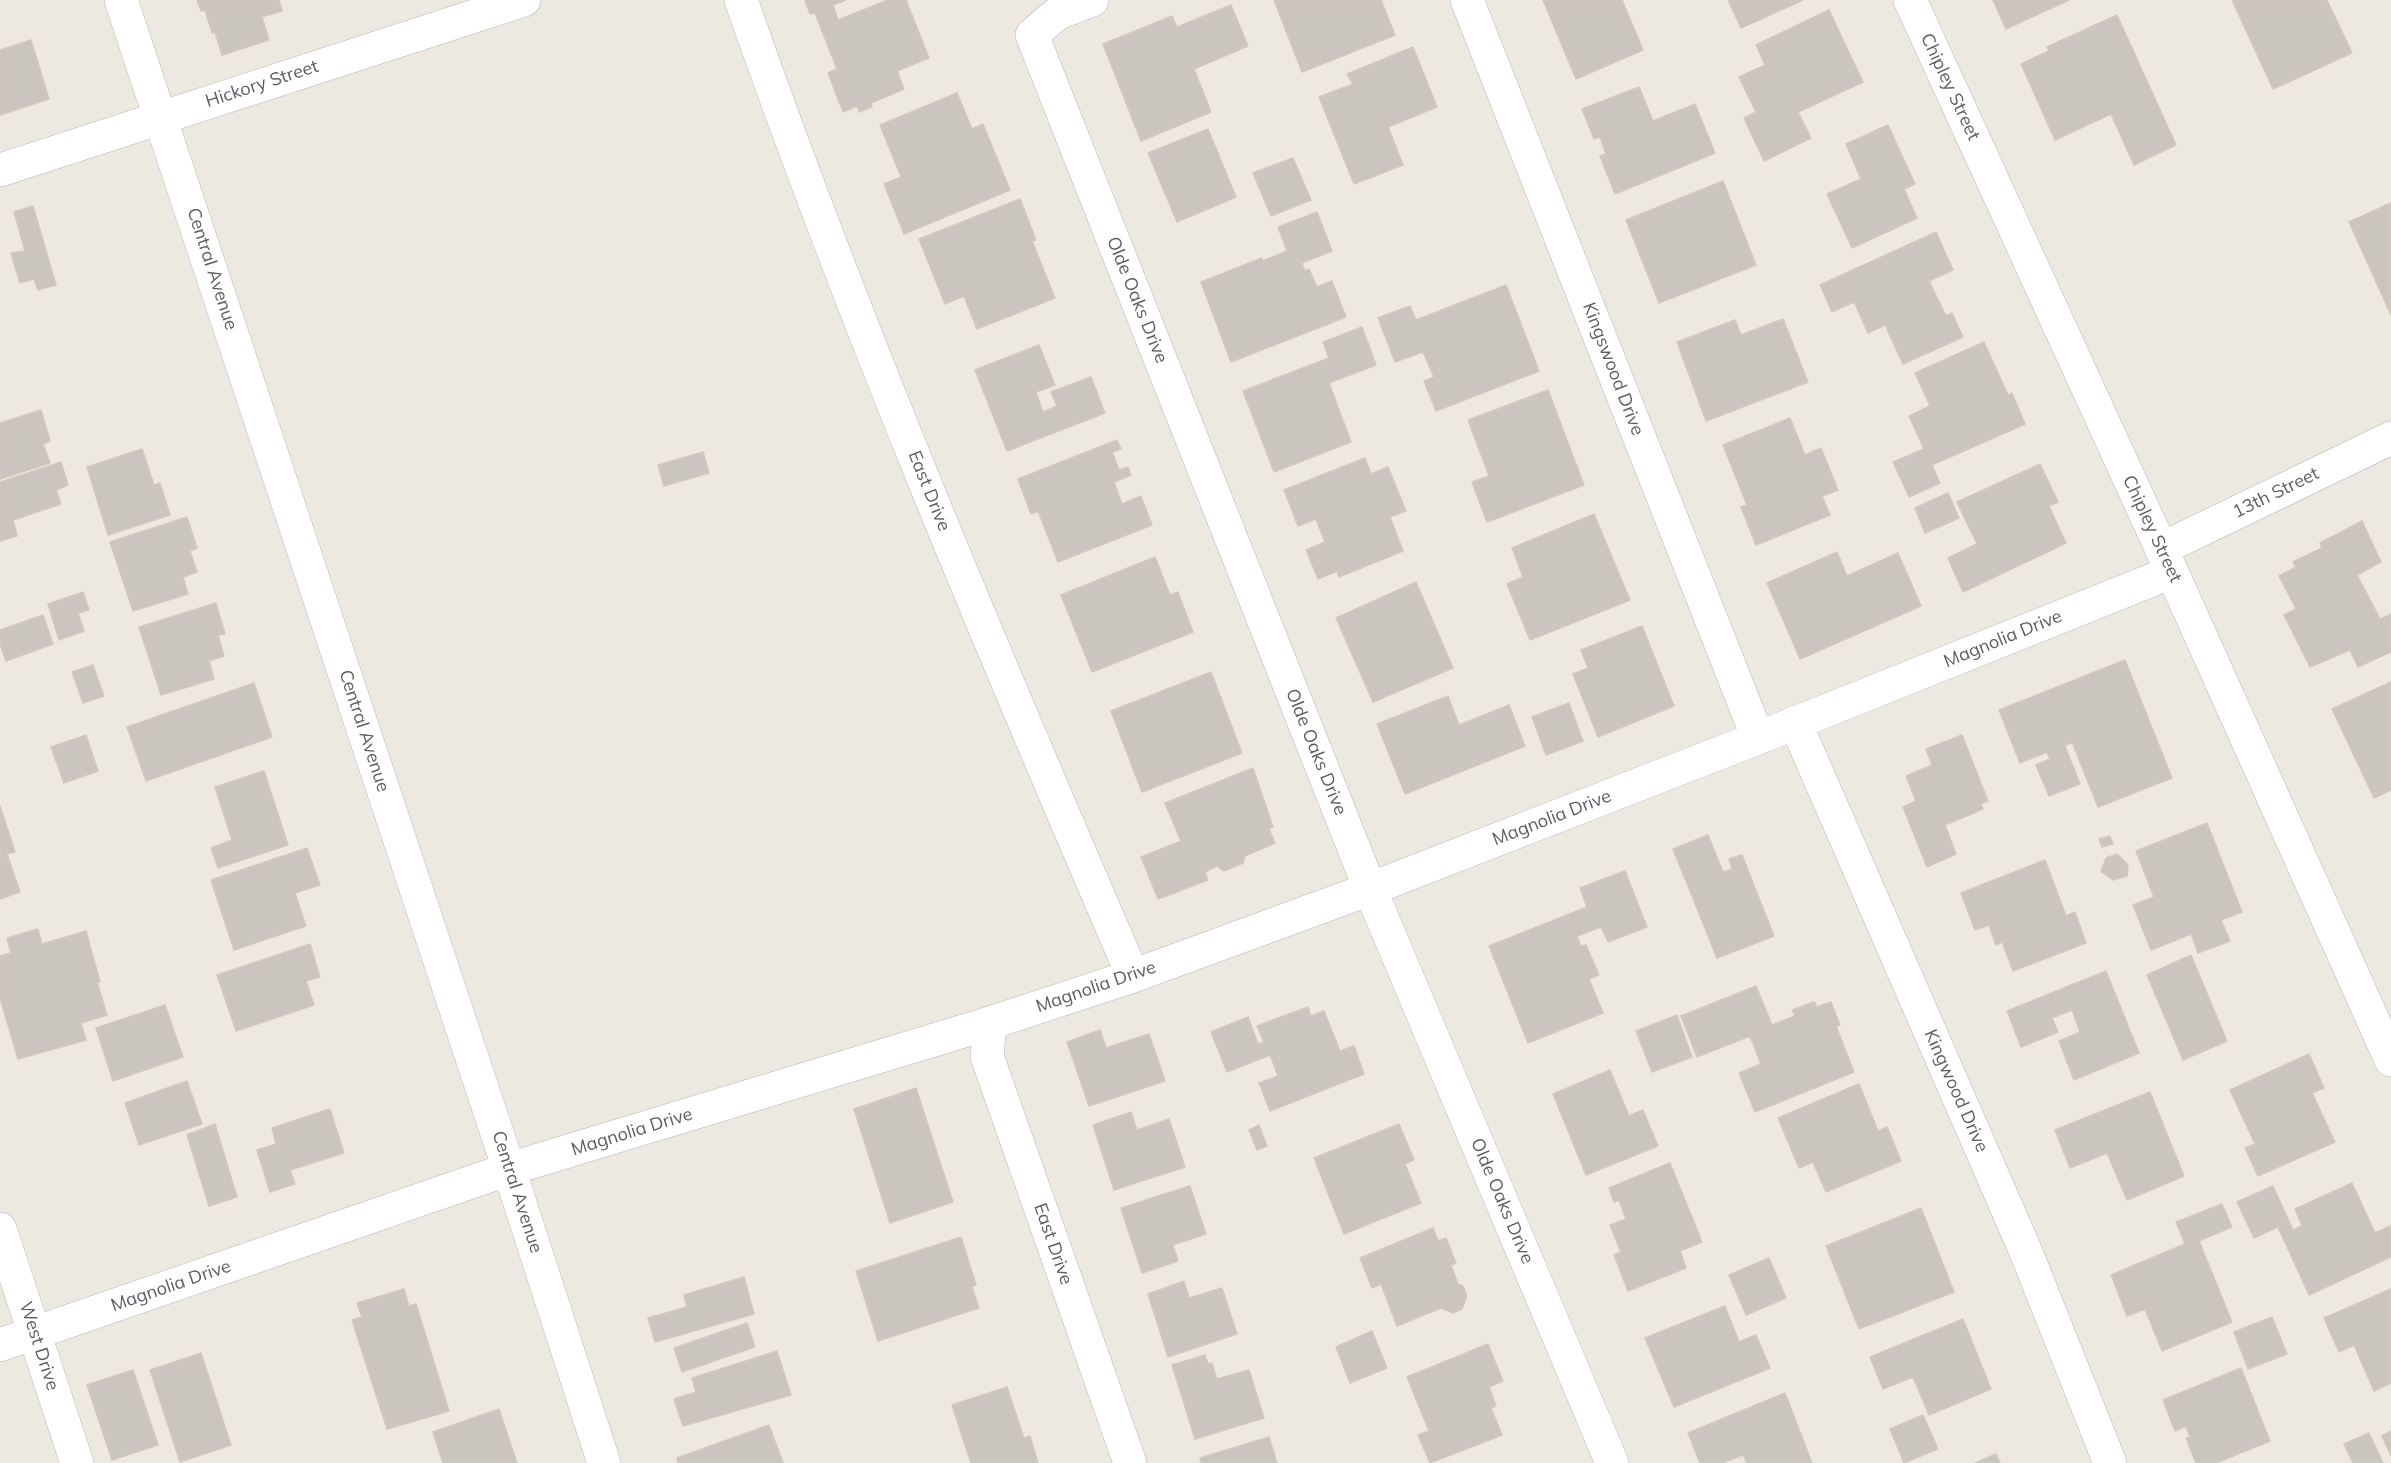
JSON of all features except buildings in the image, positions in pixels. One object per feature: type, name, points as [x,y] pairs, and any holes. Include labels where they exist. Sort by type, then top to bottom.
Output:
[{"type":"street","name":"Central Avenue","points":[[121,0],[509,1169],[604,1463]]},
{"type":"street","name":"Hickory Street","points":[[0,170],[524,0]]},
{"type":"street","name":"East Drive","points":[[741,0],[789,138],[989,642],[1133,976]]},
{"type":"street","name":"Olde Oaks Drive","points":[[1092,0],[1058,14],[1032,35],[1371,889],[1612,1463]]},
{"type":"street","name":"Kingswood Drive","points":[[1467,0],[1758,738]]},
{"type":"street","name":"Chipley Street","points":[[1910,0],[2391,1060]]},
{"type":"street","name":"13th Street","points":[[2166,560],[2391,438]]},
{"type":"street","name":"Magnolia Drive","points":[[0,1345],[509,1169],[990,1023],[1133,976],[1371,889],[1758,738],[2166,560]]},
{"type":"street","name":"Kingwood Drive","points":[[1795,722],[2026,1252],[2110,1463]]},
{"type":"street","name":"East Drive","points":[[990,1023],[987,1056],[1130,1463]]},
{"type":"street","name":"West Drive","points":[[0,1229],[78,1463]]}]
